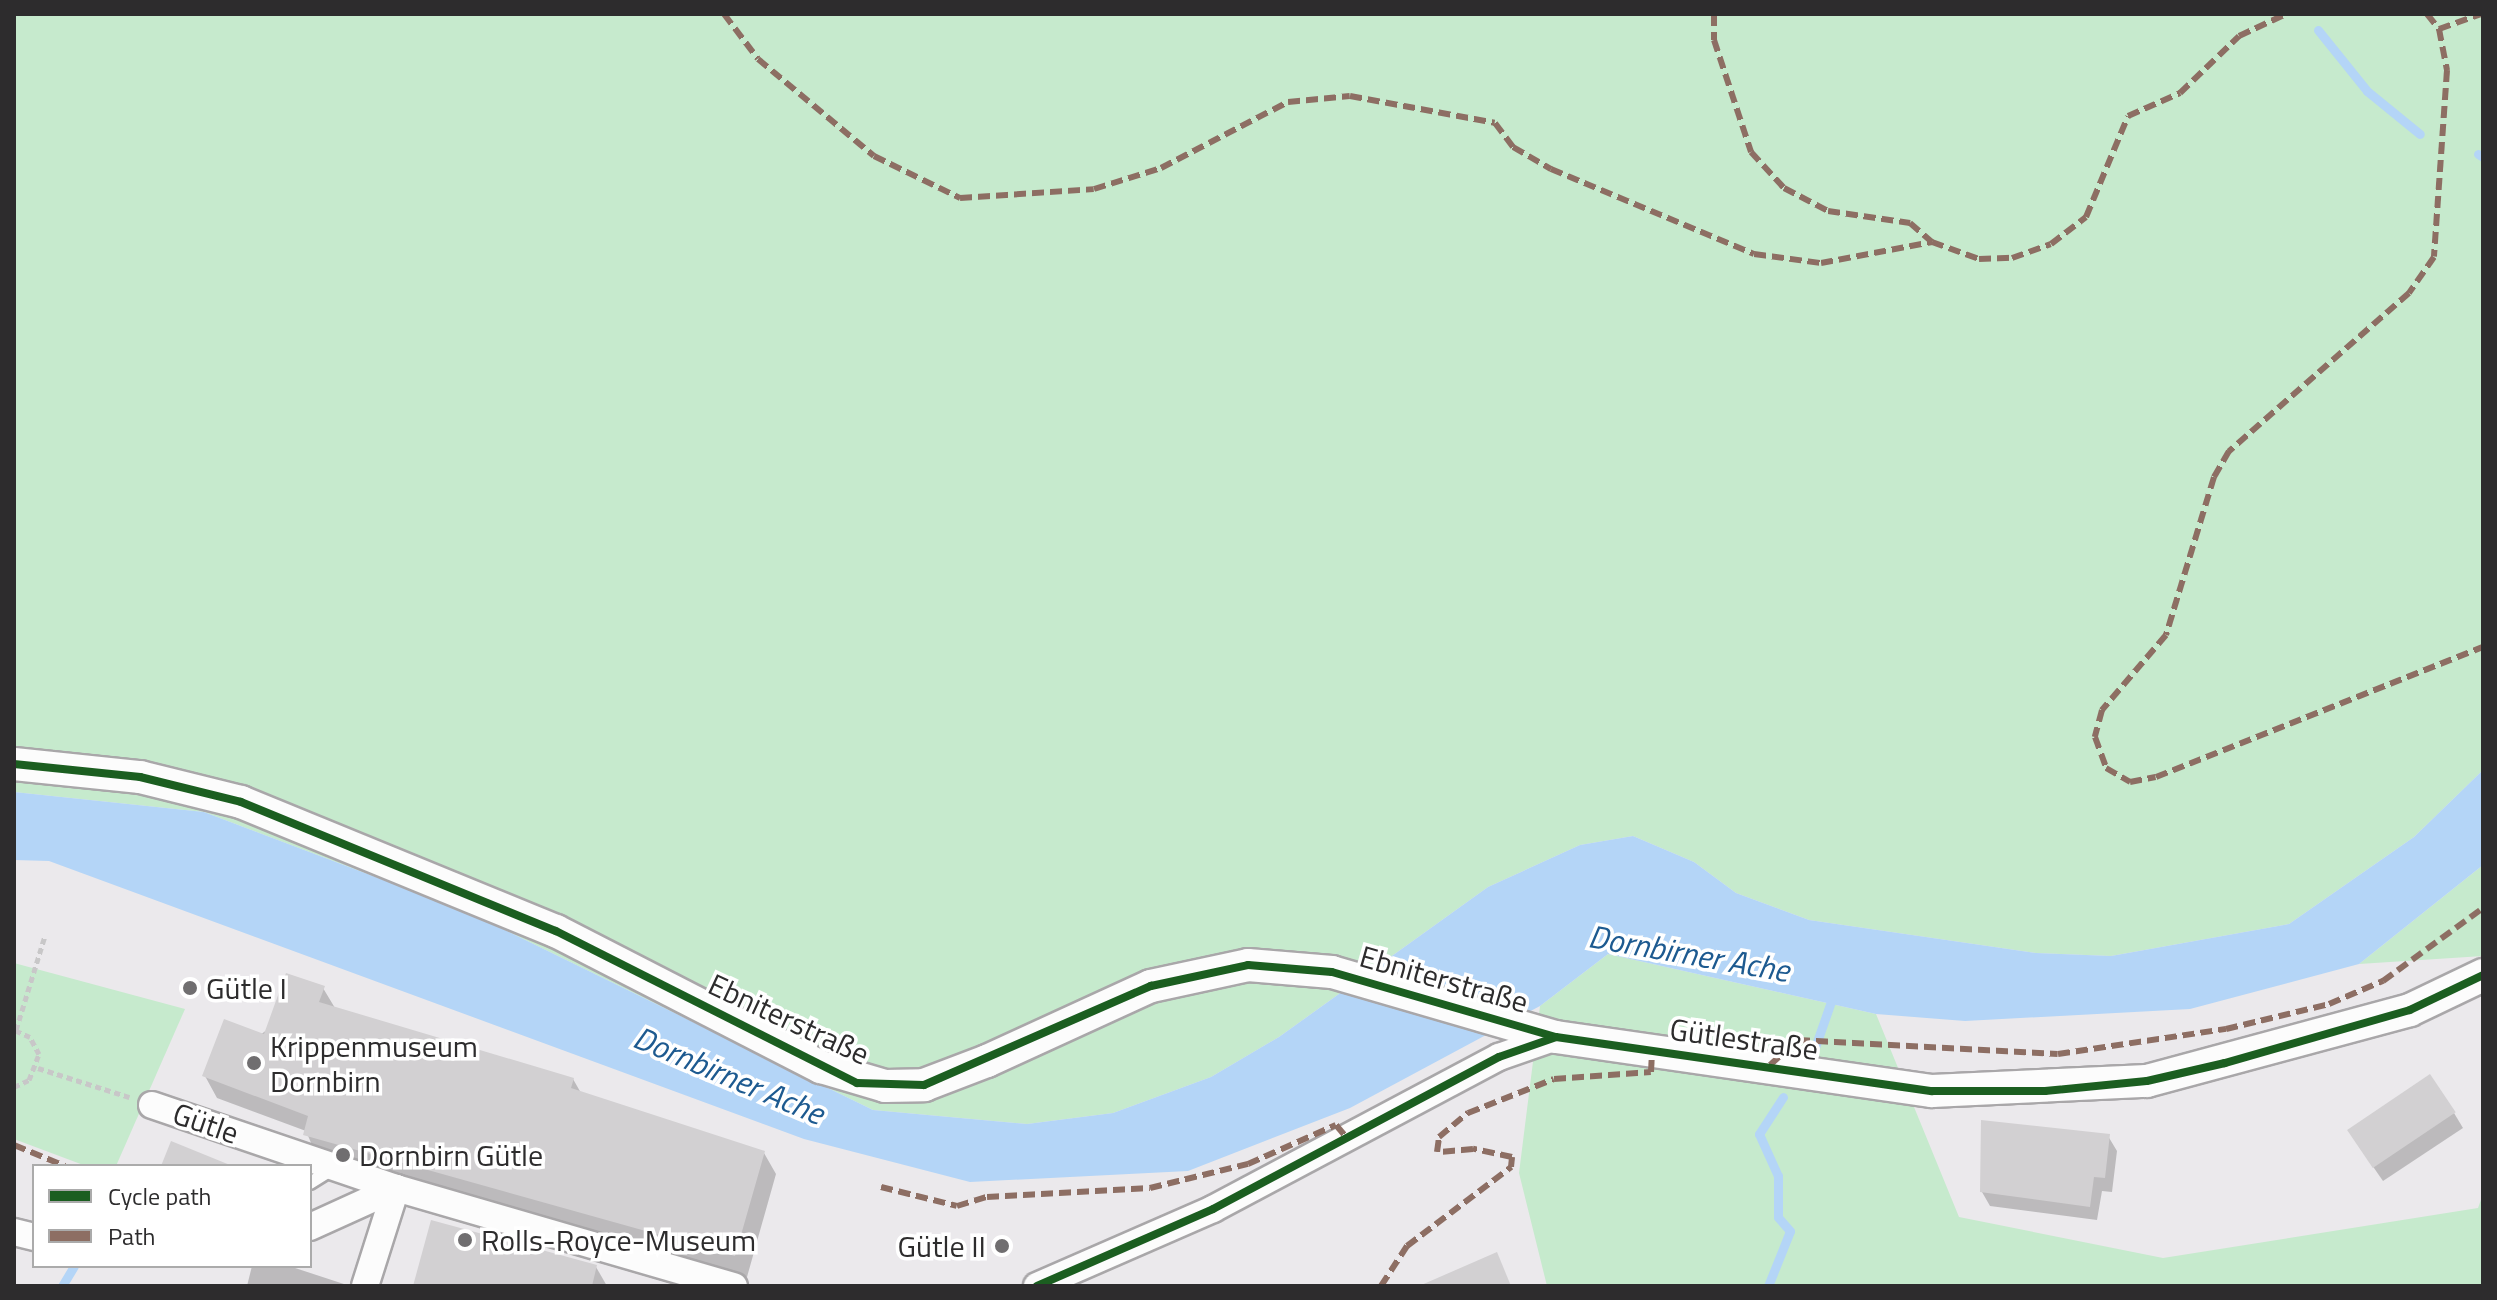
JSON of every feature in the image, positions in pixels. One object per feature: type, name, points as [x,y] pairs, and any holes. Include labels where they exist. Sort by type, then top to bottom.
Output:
[{"type":"street","name":"Ebniterstraße","points":[[14,764],[140,777],[241,802],[556,931],[857,1083],[924,1085],[1151,986],[1203,971],[1248,965],[1332,972],[1556,1037]]},
{"type":"street","name":"Gütlestraße","points":[[1037,1286],[1213,1209],[1475,1068],[1556,1037],[1932,1091],[2045,1091],[2147,1081],[2225,1063],[2410,1010],[2483,975]]},
{"type":"street","name":"Gütle","points":[[152,1105],[396,1188]]},
{"type":"street","points":[[365,1286],[396,1188]]},
{"type":"street","points":[[312,1226],[396,1188],[734,1286]]},
{"type":"lane","points":[[312,1182],[334,1168]]},
{"type":"path","points":[[38,1068],[30,1037],[15,1030],[45,936]]},
{"type":"path","points":[[14,1087],[38,1068]]},
{"type":"path","points":[[38,1068],[152,1105]]},
{"type":"green space","points":[[14,14],[2483,14],[2483,770],[2414,837],[2289,924],[2111,956],[2036,953],[1809,920],[1736,893],[1694,862],[1633,836],[1580,845],[1488,887],[1279,1037],[1211,1077],[1113,1113],[1027,1124],[873,1110],[468,912],[204,812],[14,792]]},
{"type":"green space","points":[[2483,865],[2483,956],[2359,964]]},
{"type":"green space","points":[[1608,954],[1876,1014],[1959,1217],[2163,1258],[2478,1208],[2483,1194],[2483,1286],[1547,1286],[1519,1173],[1540,1006]]},
{"type":"green space","points":[[14,963],[185,1009],[117,1164],[81,1164],[14,1139]]},
{"type":"water","name":"Dornbirner Ache","points":[[2483,770],[2483,865],[2359,964],[2190,1009],[1965,1021],[1876,1014],[1608,954],[1540,1006],[1350,1108],[1188,1171],[970,1182],[804,1139],[49,861],[14,860],[14,792],[204,812],[468,912],[873,1110],[1027,1124],[1113,1113],[1211,1077],[1279,1037],[1488,887],[1580,845],[1633,836],[1694,862],[1736,893],[1809,920],[2036,953],[2111,956],[2289,924],[2414,837]]},
{"type":"building","points":[[286,973],[325,986],[319,1002],[574,1078],[571,1088],[765,1151],[735,1256],[303,1135],[308,1116],[202,1076],[224,1019],[264,1034]]},
{"type":"building","points":[[2430,1074],[2456,1112],[2373,1168],[2347,1130]]},
{"type":"building","points":[[1981,1120],[2110,1134],[2105,1178],[2094,1177],[2090,1207],[1980,1192]]},
{"type":"building","points":[[171,1141],[228,1164],[162,1164]]},
{"type":"building","name":"Rolls-Royce-Museum","points":[[431,1220],[597,1265],[592,1286],[413,1286]]},
{"type":"building","points":[[1497,1252],[1511,1286],[1419,1286]]},
{"type":"waterway","points":[[2318,30],[2367,91],[2420,134]]},
{"type":"waterway","points":[[2478,154],[2483,157]]},
{"type":"waterway","points":[[1813,1053],[1834,993]]},
{"type":"waterway","points":[[1768,1286],[1790,1231],[1778,1217],[1778,1176],[1759,1134],[1783,1097]]},
{"type":"waterway","points":[[62,1286],[73,1268]]},
{"type":"marked path","points":[[724,14],[758,59],[874,156],[960,198],[1094,189],[1161,168],[1288,102],[1350,96],[1495,123],[1513,147],[1551,169],[1754,254],[1821,263],[1932,242]]},
{"type":"marked path","points":[[1714,14],[1714,40],[1751,152],[1784,188],[1828,211],[1910,223],[1932,242],[1979,259],[2012,258],[2051,244],[2086,217],[2128,116],[2180,93],[2239,36],[2286,14]]},
{"type":"marked path","points":[[2427,14],[2439,29],[2447,70],[2434,257],[2409,293],[2229,451],[2214,477],[2166,635],[2102,710],[2095,737],[2106,768],[2130,782],[2156,777],[2483,647]]},
{"type":"marked path","points":[[2439,29],[2481,14]]},
{"type":"marked path","points":[[1770,1065],[1798,1040],[2058,1054],[2226,1029],[2329,1004],[2383,981],[2483,908]]},
{"type":"marked path","points":[[1381,1286],[1407,1246],[1511,1167],[1512,1157],[1473,1149],[1437,1152],[1439,1137],[1468,1113],[1554,1079],[1651,1072],[1652,1051]]},
{"type":"marked path","points":[[881,1187],[957,1206],[987,1197],[1150,1188],[1248,1164],[1336,1125],[1346,1137]]},
{"type":"marked path","points":[[14,1145],[60,1164]]},
{"type":"cycle path","points":[[14,764],[140,777],[241,802],[556,931],[857,1083],[924,1085],[1151,986],[1248,965],[1332,972],[1556,1037]]},
{"type":"cycle path","points":[[1037,1286],[1213,1209],[1499,1057],[1556,1037],[1932,1091],[2045,1091],[2147,1081],[2225,1063],[2410,1010],[2483,975]]},
{"type":"place","name":"Gütle I","points":[[190,988]]},
{"type":"place","name":"Krippenmuseum Dornbirn","points":[[254,1063]]},
{"type":"place","name":"Dornbirn Gütle","points":[[343,1155]]},
{"type":"place","name":"Rolls-Royce-Museum","points":[[465,1240]]},
{"type":"place","name":"Gütle II","points":[[1002,1246]]}]
